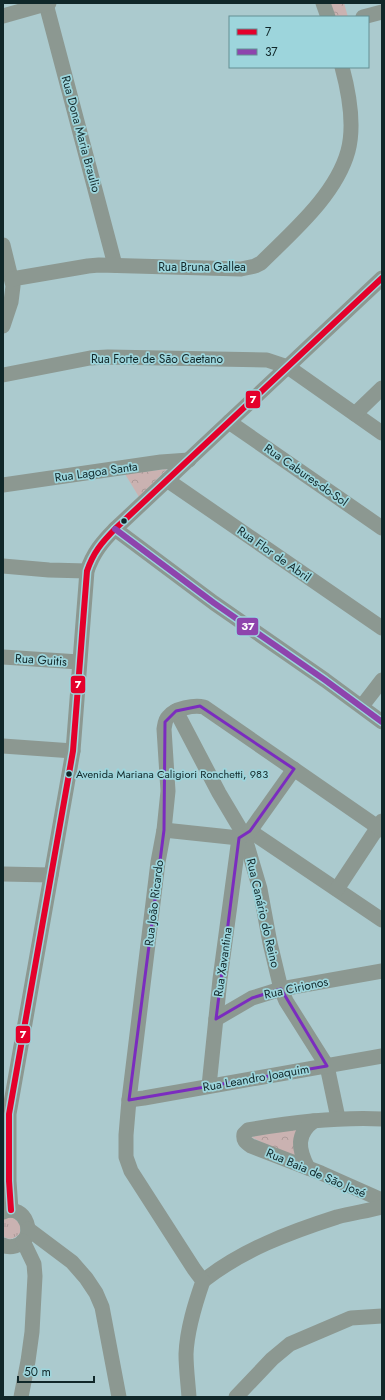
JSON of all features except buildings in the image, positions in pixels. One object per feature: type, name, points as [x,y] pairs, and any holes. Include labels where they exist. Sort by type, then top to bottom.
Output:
[{"type":"street","points":[[3,16],[48,3]]},
{"type":"street","name":"Rua Dona Maria Braulio","points":[[48,3],[115,265]]},
{"type":"street","points":[[324,3],[328,16]]},
{"type":"street","points":[[367,16],[382,12]]},
{"type":"street","name":"Rua Bruna Gallea","points":[[12,279],[88,266],[115,265],[241,269],[261,263],[321,202],[329,190],[348,152],[350,138],[349,102],[342,68]]},
{"type":"street","points":[[3,246],[12,279],[13,293],[3,326]]},
{"type":"street","points":[[21,1397],[32,1332],[35,1276],[34,1264],[26,1235],[27,1222],[24,1216],[18,1212],[7,1211],[9,1181],[9,1114],[73,751],[87,571],[93,554],[115,529],[382,278]]},
{"type":"street","name":"Rua Forte de São Caetano","points":[[3,375],[90,358],[122,356],[267,360],[288,367],[382,433]]},
{"type":"street","points":[[355,414],[382,388]]},
{"type":"street","name":"Rua Cabures-do-Sol","points":[[229,422],[382,528]]},
{"type":"street","name":"Rua Lagoa Santa","points":[[3,485],[161,462],[189,460]]},
{"type":"street","name":"Rua Flor de Abril","points":[[167,480],[382,628]]},
{"type":"street","points":[[115,529],[233,616],[362,706],[382,722]]},
{"type":"street","points":[[3,566],[49,570],[87,571]]},
{"type":"street","name":"Rua Guitis","points":[[3,657],[79,662]]},
{"type":"street","points":[[362,706],[382,680]]},
{"type":"street","points":[[176,711],[194,707],[204,707],[294,769],[381,826],[337,889]]},
{"type":"street","name":"Rua João Ricardo","points":[[176,711],[168,716],[164,729],[168,791],[129,1100],[126,1157],[131,1171],[203,1281]]},
{"type":"street","name":"Rua Canário do Reino","points":[[176,711],[219,793],[244,835],[260,889],[270,943],[281,989],[286,1001],[327,1066],[338,1118]]},
{"type":"street","points":[[3,746],[73,751]]},
{"type":"street","name":"Rua Xavantina","points":[[209,1086],[216,1019],[244,835],[294,769]]},
{"type":"street","points":[[164,830],[244,835],[305,869],[382,920]]},
{"type":"street","points":[[3,874],[51,875]]},
{"type":"street","name":"Rua Cirionos","points":[[216,1019],[252,998],[281,989],[382,971]]},
{"type":"street","name":"Rua Leandro Joaquim","points":[[129,1100],[382,1056]]},
{"type":"street","points":[[308,1168],[303,1158],[300,1144],[306,1127],[314,1121],[338,1118],[382,1119]]},
{"type":"street","name":"Rua Baia de São José","points":[[314,1121],[248,1130],[244,1134],[243,1138],[250,1146],[308,1168],[382,1200]]},
{"type":"street","points":[[189,1397],[186,1353],[188,1335],[203,1281],[221,1267],[279,1238],[339,1217],[382,1207]]},
{"type":"street","points":[[3,1245],[18,1245],[26,1235]]},
{"type":"street","points":[[26,1235],[72,1262],[86,1278],[96,1293],[102,1307],[105,1320],[119,1397]]},
{"type":"street","points":[[236,1397],[272,1359],[290,1344],[351,1318],[382,1316]]},
{"type":"highlighted area","points":[[200,706],[294,769],[250,831],[239,838],[216,1019],[252,998],[281,989],[327,1066],[129,1100],[164,830],[165,722],[176,711]]},
{"type":"green space","points":[[327,3],[344,3],[348,16],[331,16]]},
{"type":"green space","points":[[167,469],[139,497],[125,474]]},
{"type":"green space","points":[[304,1125],[302,1162],[251,1137]]},
{"type":"green space","points":[[6,1218],[14,1218],[20,1224],[20,1233],[14,1238],[10,1239],[3,1236],[3,1220]]},
{"type":"transit line","name":"7","points":[[11,1210],[9,1181],[9,1114],[73,751],[87,571],[89,565],[98,548],[115,529],[382,278]]},
{"type":"transit line","name":"37","points":[[115,529],[214,603],[325,680],[382,722]]},
{"type":"place","name":"Avenida Mariana Caligiori Ronchetti, 983","points":[[69,774]]}]
